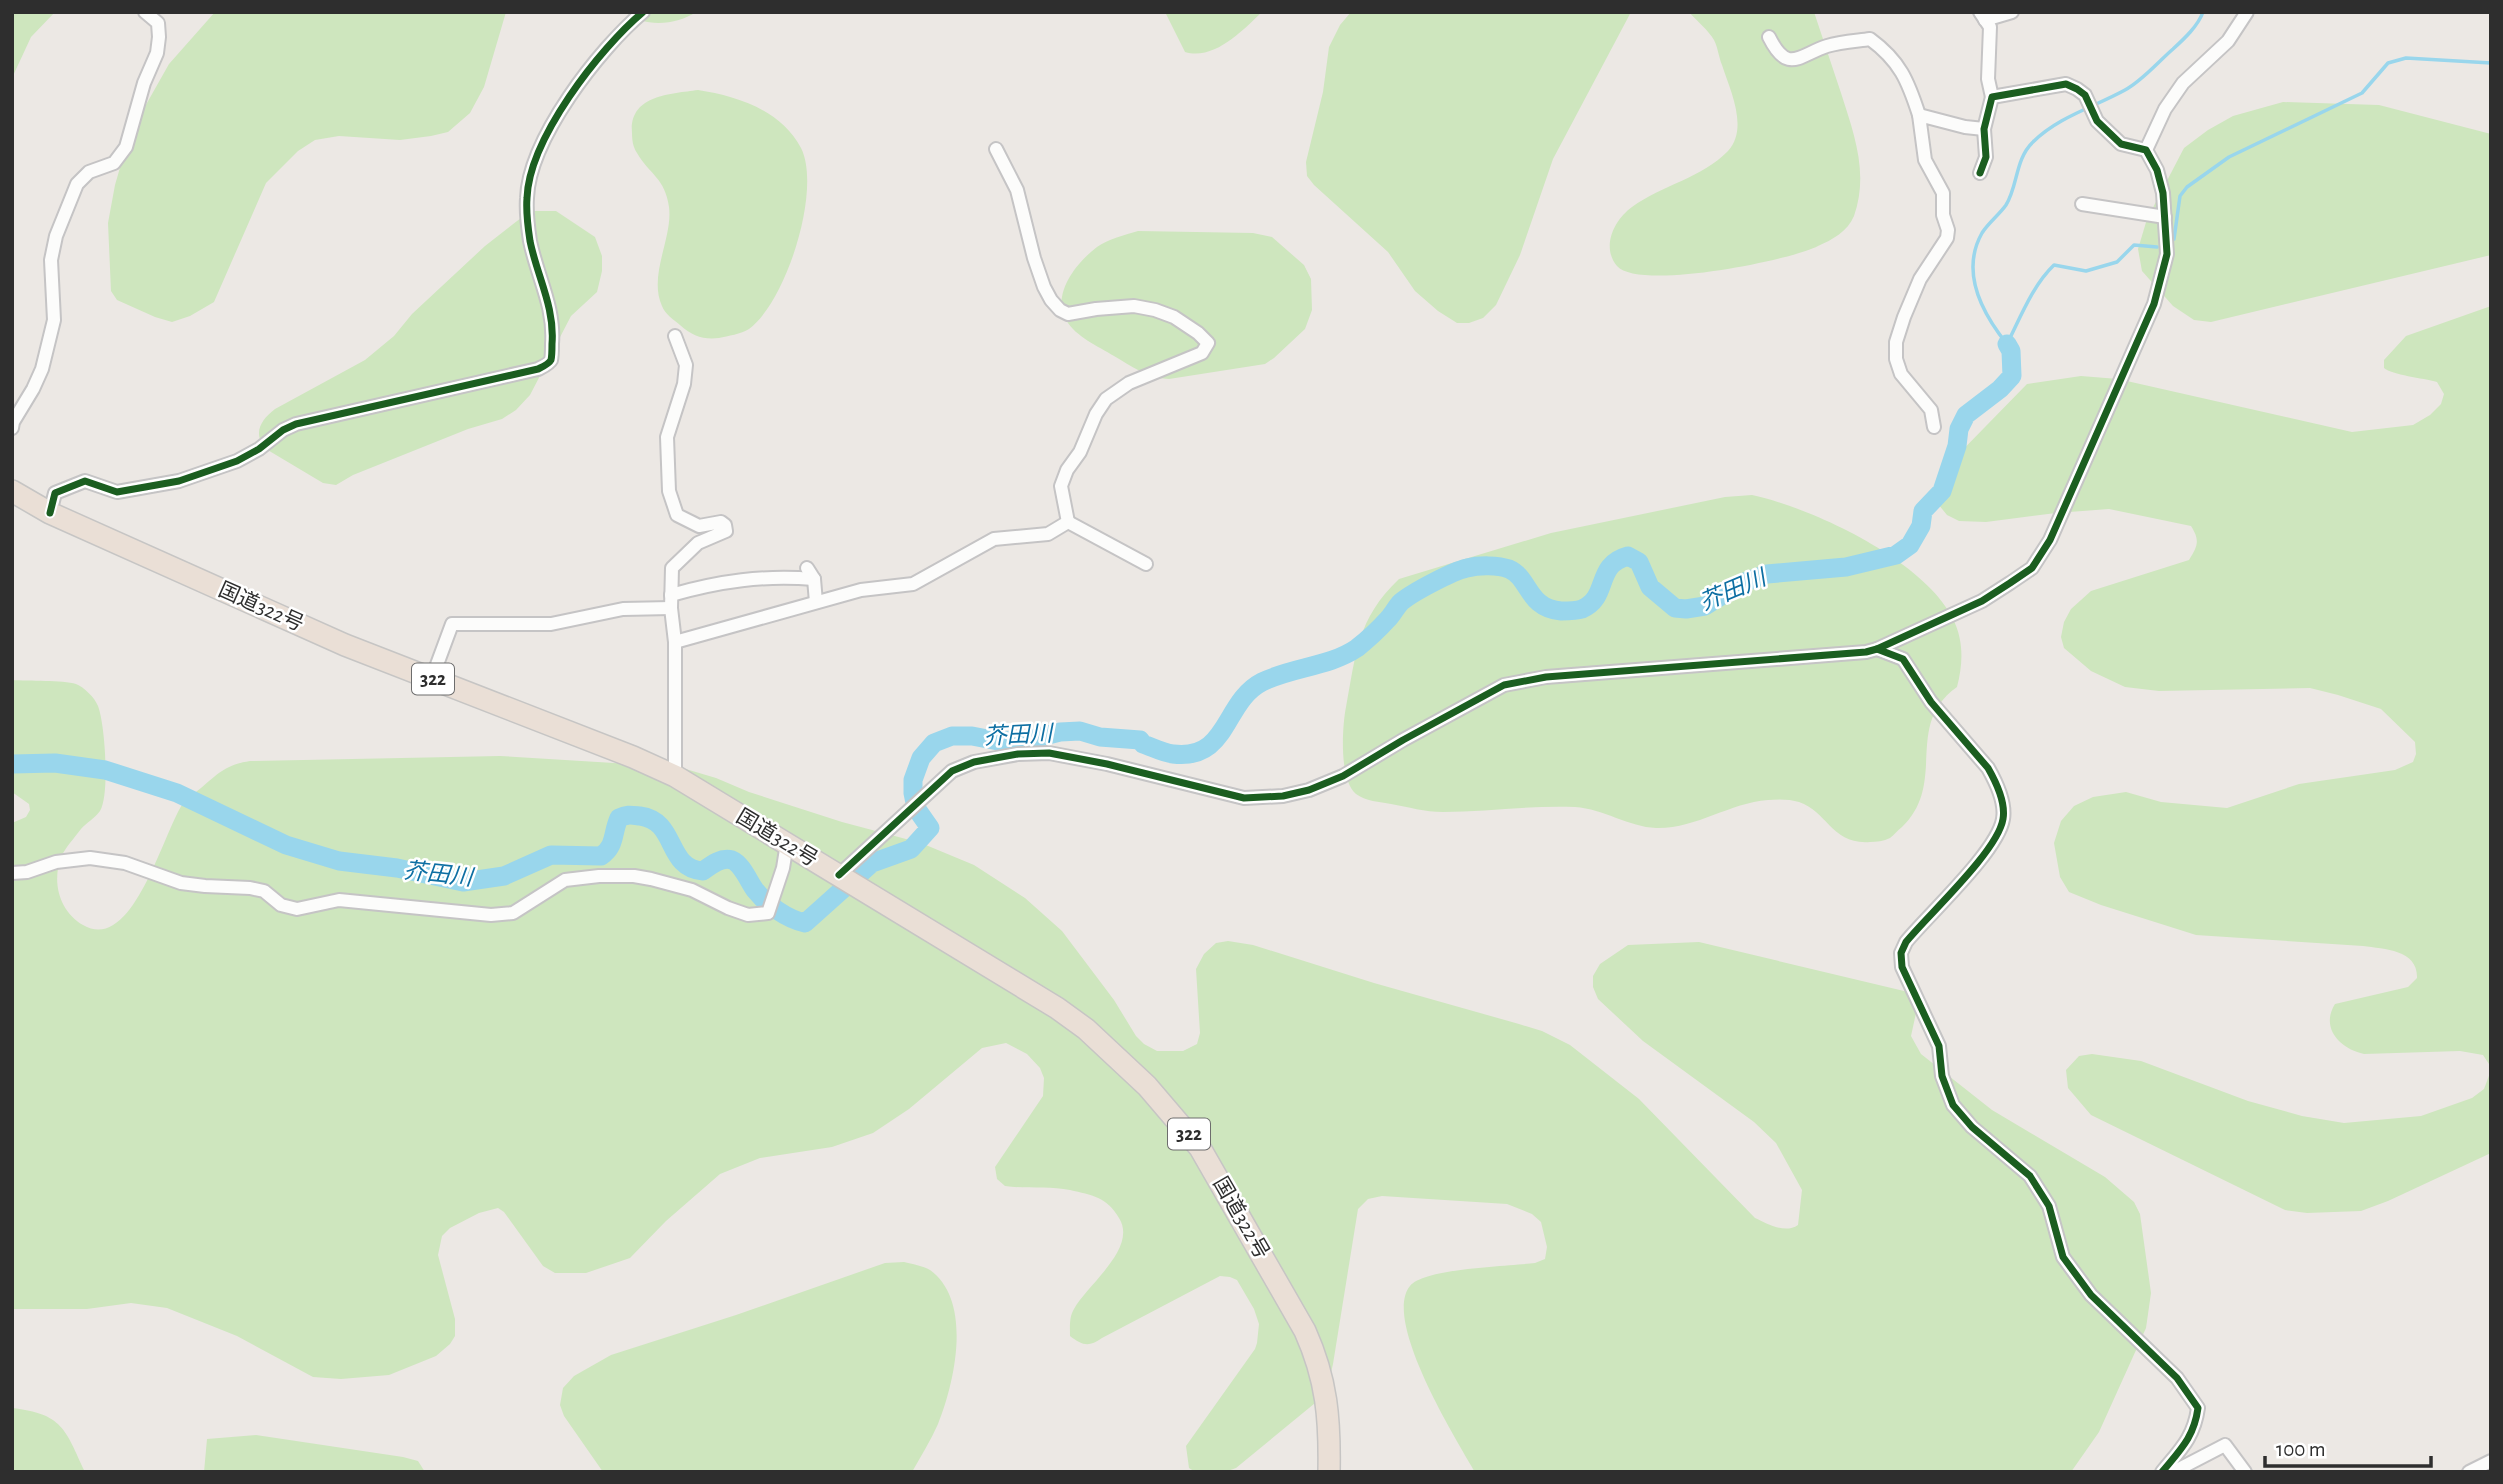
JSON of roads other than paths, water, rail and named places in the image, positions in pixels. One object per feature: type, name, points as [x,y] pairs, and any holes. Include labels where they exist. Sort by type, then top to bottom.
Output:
[{"type":"highway","name":"国道322号","points":[[12,491],[50,513],[345,645],[633,757],[675,776],[1057,1008],[1086,1029],[1147,1086],[1200,1148],[1270,1268],[1313,1348],[1327,1400],[1329,1472]]},
{"type":"street","points":[[12,428],[42,369],[54,320],[51,260],[56,236],[77,184],[89,172],[114,163],[126,148],[144,83],[157,53],[158,23],[145,12]]},
{"type":"street","points":[[50,513],[55,493],[85,481],[117,492],[179,481],[237,461],[296,424],[546,365],[551,360],[553,338],[550,304],[530,241],[527,198],[531,172],[553,125],[586,72],[643,12]]},
{"type":"street","points":[[1980,173],[1986,157],[1984,130],[1992,97],[1988,79],[1990,27],[1982,16],[2012,12]]},
{"type":"street","points":[[2146,150],[2165,109],[2183,83],[2228,41],[2247,12]]},
{"type":"street","points":[[1769,37],[1776,51],[1797,60],[1826,46],[1870,39],[1903,72],[1908,81],[1919,115],[1926,160],[1942,193],[1943,215],[1948,229],[1947,238],[1920,279],[1904,317],[1896,342],[1896,359],[1901,373],[1931,410],[1934,427]]},
{"type":"street","points":[[843,877],[951,771],[974,762],[1018,754],[1049,753],[1107,764],[1244,798],[1283,796],[1309,790],[1343,776],[1504,685],[1546,677],[1811,657],[1877,649],[1982,601],[2032,568],[2050,540],[2154,303],[2167,254],[2163,192],[2157,170],[2146,150],[2121,145],[2097,121],[2087,100],[2077,89],[2066,84],[1992,97]]},
{"type":"street","points":[[1919,115],[1984,130]]},
{"type":"street","points":[[996,149],[1017,190],[1044,287],[1060,310],[1068,314],[1134,306],[1155,310],[1174,317],[1208,343],[1202,353],[1129,383],[1106,399],[1061,486],[1068,522]]},
{"type":"street","points":[[2082,204],[2165,217]]},
{"type":"street","points":[[675,776],[672,568],[698,543],[726,531],[721,522],[699,526],[677,515],[669,491],[667,437],[684,384],[686,365],[676,336]]},
{"type":"street","points":[[1068,522],[1146,564]]},
{"type":"street","points":[[675,642],[861,590],[913,584],[994,539],[1048,534],[1068,522]]},
{"type":"street","points":[[432,678],[452,624],[551,624],[671,601],[714,583],[810,573],[816,603]]},
{"type":"street","points":[[1877,649],[1903,659],[1931,702],[1987,768],[1995,780],[2001,799],[2003,819],[1987,848],[1959,885],[1906,942],[1901,953],[1902,968],[1939,1046],[1941,1076],[1954,1105],[1972,1127],[2029,1176],[2049,1206],[2063,1257],[2091,1295],[2177,1378],[2198,1408],[2195,1427],[2187,1442],[2162,1472]]},
{"type":"street","points":[[12,873],[27,872],[56,862],[90,858],[125,863],[181,883],[264,891],[281,905],[297,909],[339,900],[491,915],[513,913],[565,880],[634,876],[692,890],[728,908],[758,916],[768,914],[783,868],[787,843]]},
{"type":"street","points":[[2173,1472],[2225,1445],[2245,1472]]},
{"type":"street","points":[[2469,1472],[2491,1461]]},
{"type":"waterway","points":[[2157,247],[2134,245],[2117,262],[2086,271],[2054,265],[2034,291],[2007,344],[1989,319],[1977,292],[1973,262],[1976,248],[1982,233],[2010,198],[2027,149],[2043,133],[2065,119],[2138,82],[2186,37],[2203,12]]},
{"type":"waterway","points":[[2174,239],[2180,196],[2187,187],[2229,157],[2362,93],[2388,63],[2406,58],[2491,63]]},
{"type":"waterway","name":"芥田川","points":[[12,764],[55,763],[105,770],[177,793],[286,845],[339,861],[397,868],[463,882],[504,876],[551,855],[601,856],[611,844],[619,818],[627,815],[640,816],[661,826],[676,854],[691,868],[703,871],[720,861],[732,860],[739,865],[765,901],[784,915],[805,923],[872,863],[911,849],[930,828],[916,808],[913,780],[921,758],[934,743],[952,736],[972,736],[998,741],[1028,740],[1060,732],[1080,731],[1100,737],[1140,740],[1143,744],[1173,754],[1191,754],[1205,749],[1215,740],[1249,691],[1262,682],[1335,659],[1357,648],[1390,617],[1401,602],[1443,577],[1472,567],[1494,566],[1509,569],[1516,573],[1541,604],[1550,609],[1572,611],[1591,604],[1610,566],[1628,556],[1639,562],[1650,587],[1675,608],[1686,609],[1705,606],[1742,583],[1767,574],[1846,567],[1896,555],[1910,545],[1921,526],[1923,511],[1942,491],[1957,446],[1959,429],[1966,415],[2000,389],[2012,376],[2011,351],[2007,344]]}]
